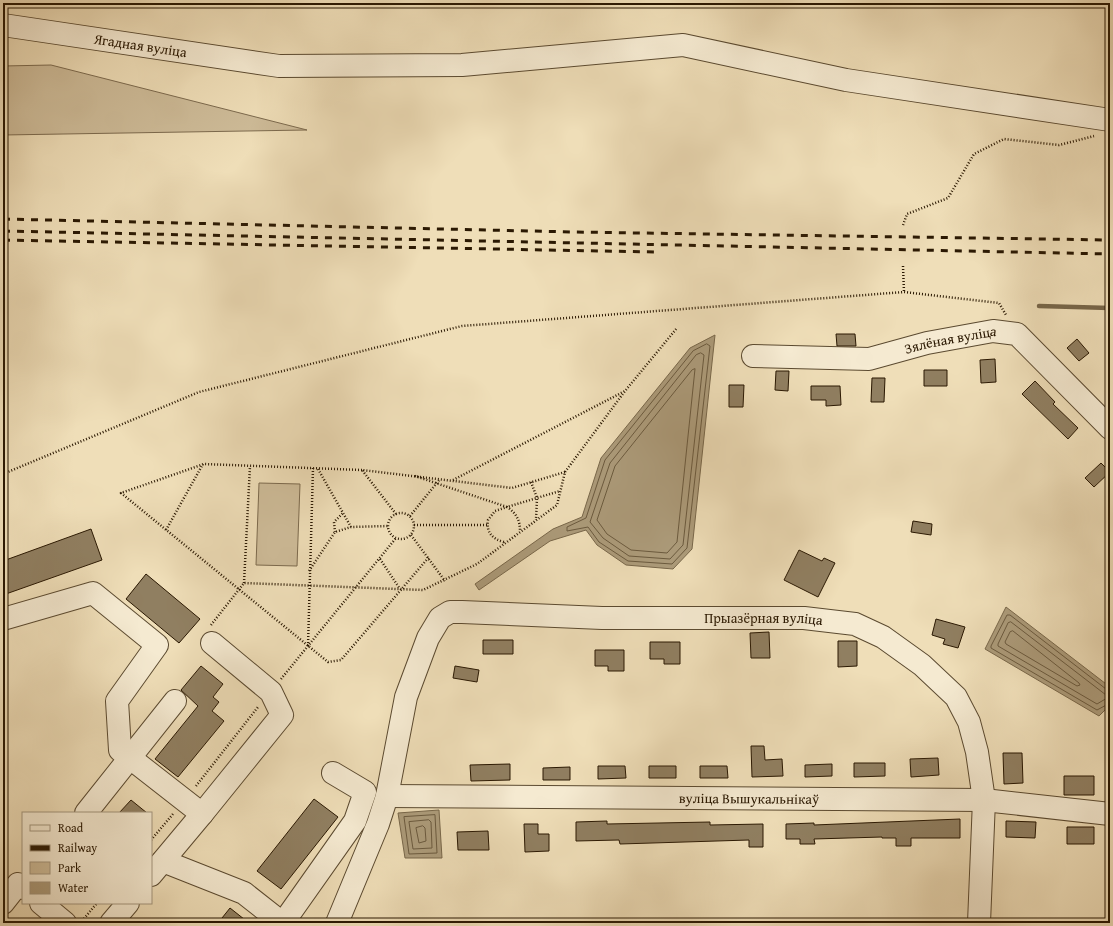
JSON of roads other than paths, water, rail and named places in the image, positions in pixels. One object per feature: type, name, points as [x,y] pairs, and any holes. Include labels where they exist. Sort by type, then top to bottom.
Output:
[{"type":"street","name":"Ягадная вуліца","points":[[3,25],[279,66],[462,65],[683,45],[846,80],[1110,120]]},
{"type":"street","name":"Зялёная вуліца","points":[[753,356],[869,359],[927,344],[993,331],[1017,334],[1110,428]]},
{"type":"street","points":[[3,619],[93,594],[157,645],[117,701],[120,750],[202,814]]},
{"type":"street","name":"Прыазёрная вуліца","points":[[387,796],[406,697],[428,638],[440,618],[450,612],[602,618],[804,618],[855,624],[883,637],[922,665],[956,697],[969,722],[977,752],[984,800],[979,923]]},
{"type":"street","points":[[210,637],[271,692],[282,715],[157,868],[244,893],[283,923],[355,821],[365,792],[333,773]]},
{"type":"street","points":[[87,812],[175,701]]},
{"type":"street","name":"вуліца Вышукальнікаў","points":[[387,796],[984,800],[1110,814]]},
{"type":"street","points":[[338,923],[387,796]]},
{"type":"street","points":[[3,903],[18,884],[22,887]]},
{"type":"street","points":[[42,904],[65,923]]},
{"type":"street","points":[[111,923],[127,904]]},
{"type":"water","points":[[715,335],[692,549],[673,569],[626,565],[597,545],[586,530],[550,541],[479,590],[475,584],[553,529],[582,517],[601,458],[690,348]]},
{"type":"water","points":[[1006,607],[1110,687],[1110,705],[1099,716],[985,649]]},
{"type":"water","points":[[439,810],[442,858],[405,858],[398,813]]},
{"type":"waterway","points":[[1039,306],[1110,308]]},
{"type":"railway","points":[[3,219],[574,232],[1110,240]]},
{"type":"railway","points":[[3,231],[1110,254]]},
{"type":"railway","points":[[3,240],[657,252]]}]
